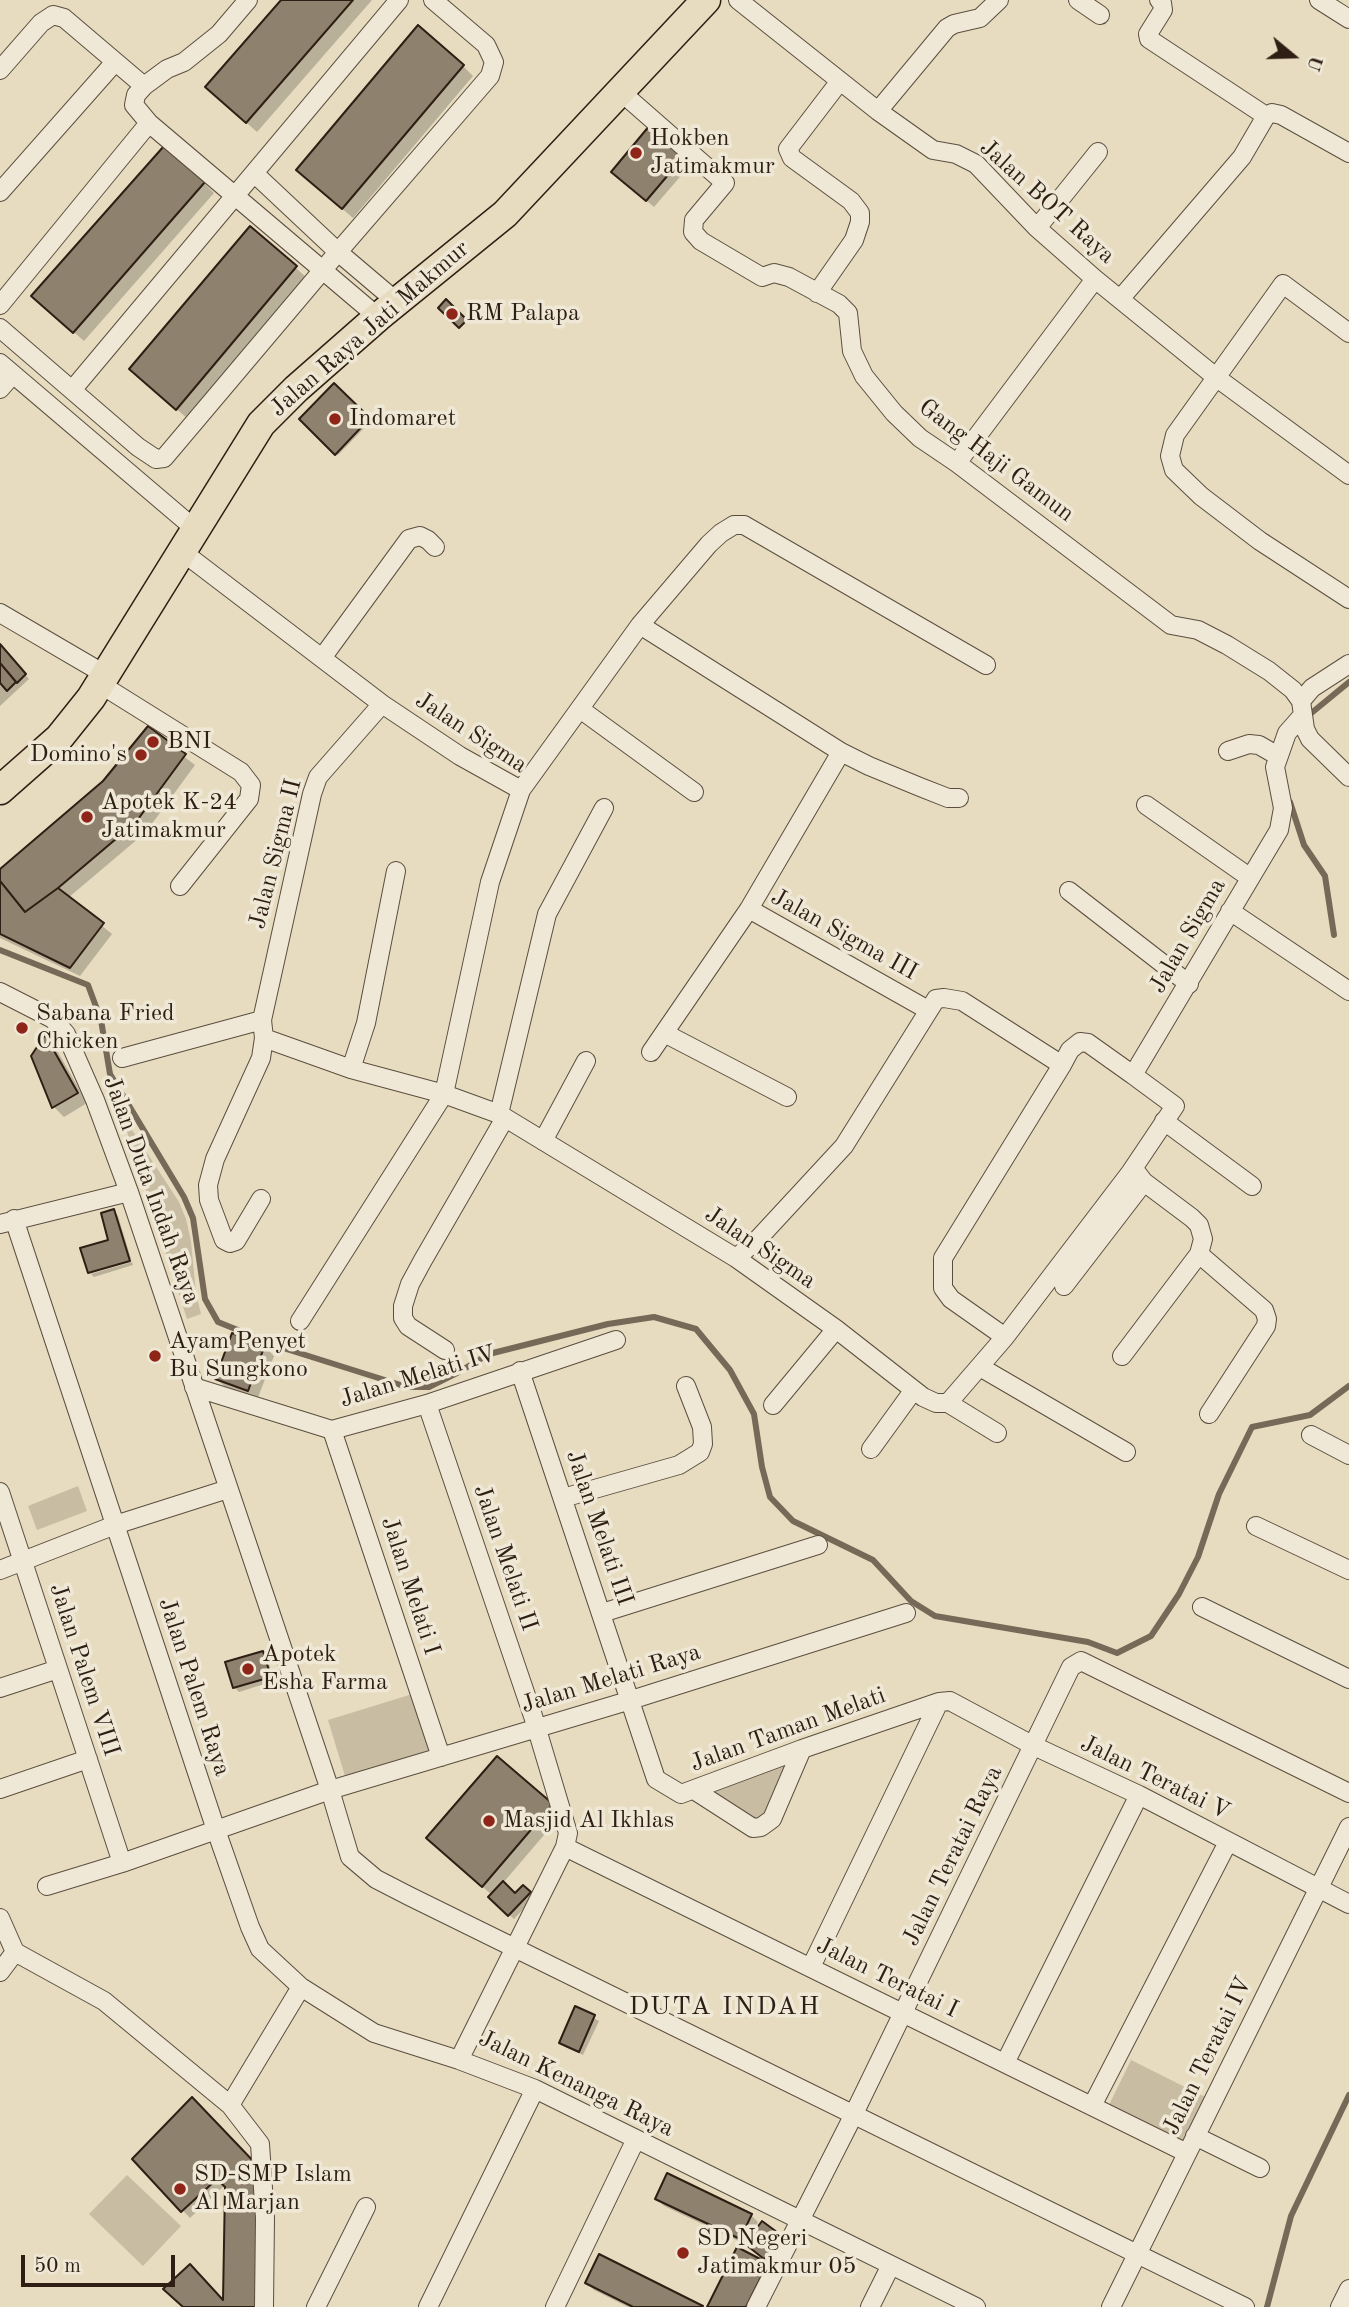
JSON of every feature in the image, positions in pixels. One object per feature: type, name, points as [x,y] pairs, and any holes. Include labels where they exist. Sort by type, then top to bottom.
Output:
[{"type":"main road","name":"Jalan Raya Jati Makmur","points":[[0,790],[59,738],[103,680],[261,424],[296,389],[387,309],[505,214],[706,0]]},
{"type":"street","points":[[248,0],[219,34],[184,62],[166,69],[144,86],[136,95],[134,105],[149,123],[323,270],[387,309]]},
{"type":"street","points":[[72,389],[399,0]]},
{"type":"street","points":[[0,328],[138,447],[156,459],[164,458],[490,76],[494,62],[486,45],[433,0]]},
{"type":"street","name":"Jalan BOT Raya","points":[[738,0],[878,111],[933,150],[956,154],[976,164],[1037,228],[1095,279],[1217,377],[1349,475]]},
{"type":"street","points":[[878,111],[947,28],[980,18],[999,0]]},
{"type":"street","points":[[1078,0],[1100,15]]},
{"type":"street","points":[[1159,0],[1163,4],[1163,10],[1148,34],[1149,39],[1266,116]]},
{"type":"street","points":[[1319,0],[1349,19]]},
{"type":"street","points":[[0,70],[41,23],[53,15],[64,18],[144,86]]},
{"type":"street","points":[[0,192],[115,62]]},
{"type":"street","points":[[817,293],[854,240],[860,213],[851,201],[792,158],[788,149],[840,81]]},
{"type":"street","name":"Gang Haji Gamun","points":[[621,92],[725,183],[694,220],[693,232],[701,241],[762,277],[774,273],[789,277],[839,304],[848,313],[852,351],[864,376],[894,413],[920,438],[1171,625],[1198,630],[1269,671],[1293,690],[1302,709],[1305,729],[1310,739],[1349,777]]},
{"type":"street","points":[[1121,298],[1242,157],[1266,116],[1272,113],[1281,114],[1349,153]]},
{"type":"street","points":[[0,305],[149,123]]},
{"type":"street","points":[[1037,228],[1098,152]]},
{"type":"street","points":[[255,174],[338,252],[387,309]]},
{"type":"street","points":[[957,463],[1095,279]]},
{"type":"street","points":[[1349,333],[1283,285],[1175,435],[1170,456],[1174,470],[1201,496],[1260,541],[1349,599]]},
{"type":"street","points":[[0,389],[7,368]]},
{"type":"street","name":"Jalan Sigma","points":[[7,368],[188,540],[322,658],[382,704],[460,756],[521,790],[490,883],[444,1094],[502,1116],[736,1258],[836,1329],[914,1391],[936,1403],[948,1403],[997,1433]]},
{"type":"street","points":[[521,790],[640,625],[721,533],[734,525],[744,525],[762,534],[986,665]]},
{"type":"street","points":[[322,658],[409,539],[420,536],[435,547]]},
{"type":"street","points":[[0,613],[241,772],[251,785],[249,799],[180,886]]},
{"type":"street","points":[[640,625],[841,752],[948,798],[959,798]]},
{"type":"street","points":[[1228,751],[1249,744],[1259,744],[1278,756],[1287,733],[1312,688],[1349,664]]},
{"type":"street","name":"Jalan Sigma II","points":[[261,1199],[236,1241],[230,1243],[224,1240],[209,1200],[208,1185],[215,1158],[261,1058],[263,1029],[312,794],[318,777],[382,704]]},
{"type":"street","points":[[580,709],[694,792]]},
{"type":"street","name":"Jalan Sigma III","points":[[841,752],[749,909],[928,1010]]},
{"type":"street","name":"Jalan Sigma","points":[[1133,1075],[1279,830],[1283,808],[1275,767],[1278,756]]},
{"type":"street","points":[[1146,805],[1249,877]]},
{"type":"street","points":[[445,1350],[408,1326],[403,1318],[403,1306],[410,1284],[502,1116],[547,914],[604,808]]},
{"type":"street","points":[[351,1069],[366,1023],[396,871]]},
{"type":"street","points":[[1069,891],[1189,984]]},
{"type":"street","points":[[651,1052],[666,1034],[749,909]]},
{"type":"street","points":[[1230,911],[1349,991]]},
{"type":"street","name":"Jalan Duta Indah Raya","points":[[0,992],[53,1019],[66,1034],[95,1101],[129,1192],[330,1790],[349,1857],[376,1879],[1245,2307]]},
{"type":"street","points":[[736,1258],[757,1240],[844,1146],[936,999],[962,1001],[1062,1065]]},
{"type":"street","points":[[130,1056],[263,1029],[351,1069],[444,1094],[300,1321]]},
{"type":"street","points":[[666,1034],[787,1097]]},
{"type":"street","points":[[1004,1337],[951,1299],[943,1288],[943,1258],[1070,1050],[1080,1042],[1088,1043],[1175,1106],[1164,1121],[1137,1178],[1064,1286]]},
{"type":"street","points":[[543,1141],[586,1061]]},
{"type":"street","points":[[1164,1121],[1252,1186]]},
{"type":"street","points":[[1122,1356],[1199,1254],[1203,1239],[1199,1225],[1192,1218],[1137,1178]]},
{"type":"street","points":[[948,1403],[1137,1178]]},
{"type":"street","points":[[7,1222],[129,1192]]},
{"type":"street","name":"Jalan Palem Raya","points":[[7,1222],[115,1525],[216,1830],[260,1949],[301,1987],[373,2033],[459,2060]]},
{"type":"street","points":[[1199,1254],[1264,1310],[1267,1320],[1266,1326],[1209,1413]]},
{"type":"street","points":[[773,1405],[836,1329]]},
{"type":"street","name":"Jalan Melati IV","points":[[194,1387],[332,1430],[427,1404],[616,1340]]},
{"type":"street","points":[[979,1367],[1126,1452]]},
{"type":"street","name":"Jalan Melati III","points":[[520,1371],[631,1700]]},
{"type":"street","points":[[563,1498],[679,1465],[700,1452],[703,1444],[702,1427],[686,1386]]},
{"type":"street","points":[[871,1450],[914,1391]]},
{"type":"street","name":"Jalan Melati II","points":[[427,1404],[538,1736]]},
{"type":"street","name":"Jalan Melati I","points":[[332,1430],[441,1757]]},
{"type":"street","points":[[1311,1435],[1349,1455]]},
{"type":"street","points":[[0,1570],[115,1525],[228,1489]]},
{"type":"street","name":"Jalan Palem VIII","points":[[0,1492],[122,1863]]},
{"type":"street","points":[[1256,1526],[1349,1570]]},
{"type":"street","points":[[602,1613],[818,1545]]},
{"type":"street","points":[[1202,1607],[1349,1679]]},
{"type":"street","name":"Jalan Melati Raya","points":[[47,1886],[122,1863],[330,1790],[441,1757],[538,1736],[631,1700],[906,1613]]},
{"type":"street","name":"Jalan Teratai Raya","points":[[756,2307],[854,2113],[1071,1667],[1081,1661],[1349,1793]]},
{"type":"street","points":[[0,1688],[58,1669]]},
{"type":"street","name":"Jalan Taman Melati","points":[[631,1700],[656,1779],[681,1794],[939,1702]]},
{"type":"street","name":"Jalan Teratai V","points":[[939,1702],[950,1700],[1034,1746],[1139,1795],[1349,1904]]},
{"type":"street","points":[[811,1967],[939,1702]]},
{"type":"street","points":[[538,1736],[568,1833],[565,1847]]},
{"type":"street","points":[[694,1790],[753,1828],[761,1827],[772,1819],[802,1749]]},
{"type":"street","points":[[0,1789],[88,1759]]},
{"type":"street","points":[[1005,2063],[1139,1795]]},
{"type":"street","name":"Jalan Teratai IV","points":[[1111,2307],[1349,1827]]},
{"type":"street","points":[[1092,2106],[1228,1842]]},
{"type":"street","name":"Jalan Teratai I","points":[[565,1847],[1187,2153]]},
{"type":"street","name":"Jalan Kenanga Raya","points":[[565,1847],[459,2060],[535,2089],[974,2307]]},
{"type":"street","points":[[0,1918],[15,1952],[103,2001],[230,2105],[260,2144],[265,2218],[264,2307]]},
{"type":"street","points":[[0,1972],[15,1952]]},
{"type":"street","points":[[230,2105],[301,1987]]},
{"type":"street","points":[[428,2307],[535,2089]]},
{"type":"street","points":[[1195,2136],[1260,2168]]},
{"type":"street","points":[[555,2307],[636,2139]]},
{"type":"street","points":[[316,2307],[366,2207]]},
{"type":"street","points":[[870,2307],[891,2265]]},
{"type":"street","points":[[1340,2307],[1349,2289]]},
{"type":"shaded area","points":[[121,1113],[179,1202],[186,1219],[201,1314],[187,1319]]},
{"type":"shaded area","points":[[78,1486],[87,1511],[37,1530],[28,1506]]},
{"type":"shaded area","points":[[419,1692],[437,1748],[345,1776],[328,1720]]},
{"type":"shaded area","points":[[792,1759],[761,1822],[702,1792]]},
{"type":"shaded area","points":[[1131,2060],[1209,2099],[1187,2144],[1109,2105]]},
{"type":"shaded area","points":[[127,2175],[181,2226],[143,2266],[89,2214]]},
{"type":"building","points":[[281,0],[353,0],[246,123],[205,87]]},
{"type":"building","points":[[418,25],[464,65],[342,209],[296,170]]},
{"type":"building","points":[[650,125],[685,155],[646,201],[611,172]]},
{"type":"building","points":[[164,146],[205,182],[73,333],[31,296]]},
{"type":"building","points":[[250,226],[297,266],[176,410],[129,369]]},
{"type":"building","name":"RM Palapa","points":[[446,299],[467,320],[459,328],[438,308]]},
{"type":"building","name":"Indomaret","points":[[334,383],[370,418],[335,455],[299,419]]},
{"type":"building","points":[[0,644],[26,674],[17,683],[0,663]]},
{"type":"building","points":[[0,663],[16,682],[7,691],[0,683]]},
{"type":"building","points":[[148,726],[186,754],[136,822],[58,888],[25,912],[0,881],[0,869],[103,781]]},
{"type":"building","points":[[0,881],[25,912],[58,888],[104,923],[70,968],[0,934]]},
{"type":"building","points":[[45,1035],[78,1093],[52,1108],[31,1056]]},
{"type":"building","points":[[114,1209],[130,1261],[88,1273],[80,1248],[108,1240],[101,1213]]},
{"type":"building","points":[[232,1333],[265,1345],[248,1391],[215,1379]]},
{"type":"building","name":"Apotek Esha Farma","points":[[263,1651],[271,1677],[233,1688],[225,1662]]},
{"type":"building","name":"Masjid Al Ikhlas","points":[[497,1756],[553,1804],[482,1887],[426,1838]]},
{"type":"building","points":[[503,1881],[515,1893],[523,1885],[531,1892],[508,1916],[488,1897]]},
{"type":"building","points":[[575,2006],[595,2015],[579,2052],[559,2043]]},
{"type":"building","points":[[192,2097],[257,2165],[260,2307],[183,2307],[163,2289],[190,2264],[223,2300],[225,2187],[217,2179],[181,2212],[132,2159]]},
{"type":"building","points":[[667,2173],[752,2214],[740,2239],[655,2199]]},
{"type":"building","points":[[762,2221],[781,2235],[764,2259],[745,2244]]},
{"type":"building","points":[[737,2247],[768,2263],[746,2307],[707,2307]]},
{"type":"building","points":[[599,2254],[703,2306],[633,2307],[585,2283]]},
{"type":"waterway","points":[[1309,715],[1349,682]]},
{"type":"waterway","points":[[1290,802],[1304,845],[1325,876],[1334,935]]},
{"type":"waterway","points":[[0,950],[88,985],[101,1020],[110,1074],[184,1197],[193,1218],[205,1299],[218,1322],[280,1347],[407,1387],[429,1387],[489,1354],[608,1324],[654,1317],[696,1329],[730,1370],[754,1414],[762,1467],[770,1497],[793,1521],[873,1560],[911,1601],[935,1616],[1088,1642],[1117,1653],[1151,1636],[1179,1594],[1198,1557],[1219,1494],[1252,1427],[1310,1415],[1349,1386]]},
{"type":"waterway","points":[[1267,2307],[1291,2216],[1349,2095]]},
{"type":"place","name":"Hokben Jatimakmur","points":[[636,153]]},
{"type":"place","name":"RM Palapa","points":[[452,314]]},
{"type":"place","name":"Indomaret","points":[[335,419]]},
{"type":"place","name":"BNI","points":[[153,742]]},
{"type":"place","name":"Domino's","points":[[141,755]]},
{"type":"place","name":"Apotek K-24 Jatimakmur","points":[[87,817]]},
{"type":"place","name":"Sabana Fried Chicken","points":[[22,1028]]},
{"type":"place","name":"Ayam Penyet Bu Sungkono","points":[[155,1356]]},
{"type":"place","name":"Apotek Esha Farma","points":[[248,1669]]},
{"type":"place","name":"Masjid Al Ikhlas","points":[[489,1821]]},
{"type":"place","name":"SD-SMP Islam Al Marjan","points":[[180,2189]]},
{"type":"place","name":"SD Negeri Jatimakmur 05","points":[[683,2253]]},
{"type":"district","name":"DUTA INDAH","points":[[725,2007]]}]
